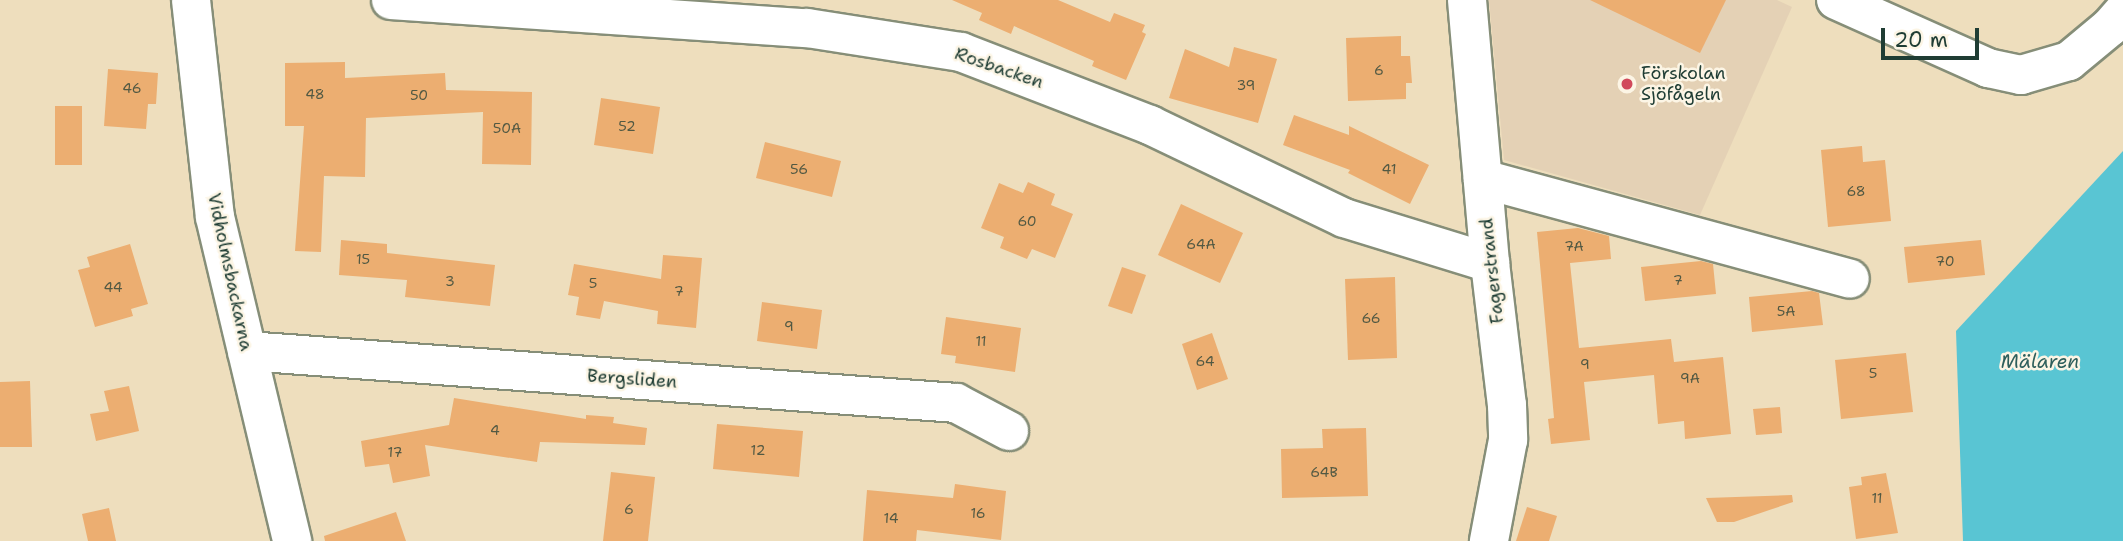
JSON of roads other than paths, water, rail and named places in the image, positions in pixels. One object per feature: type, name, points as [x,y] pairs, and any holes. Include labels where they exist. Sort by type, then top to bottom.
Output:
[{"type":"street","name":"Vidholmsbackarna","points":[[191,0],[215,217],[292,541]]},
{"type":"street","name":"Rosbacken","points":[[391,0],[807,28],[961,52],[1150,125],[1344,218],[1490,263]]},
{"type":"street","name":"Fagerstrand","points":[[1467,0],[1490,263],[1507,405],[1508,440],[1489,541]]},
{"type":"street","points":[[1836,0],[2003,73],[2021,75],[2069,61],[2110,27],[2123,12]]},
{"type":"street","points":[[1483,179],[1850,279]]},
{"type":"street","name":"Bergsliden","points":[[247,351],[956,402],[1009,430]]},
{"type":"water","name":"Mälaren","points":[[2123,151],[2123,541],[1963,541],[1956,331]]},
{"type":"place","name":"Förskolan Sjöfågeln","points":[[1627,84]]}]
